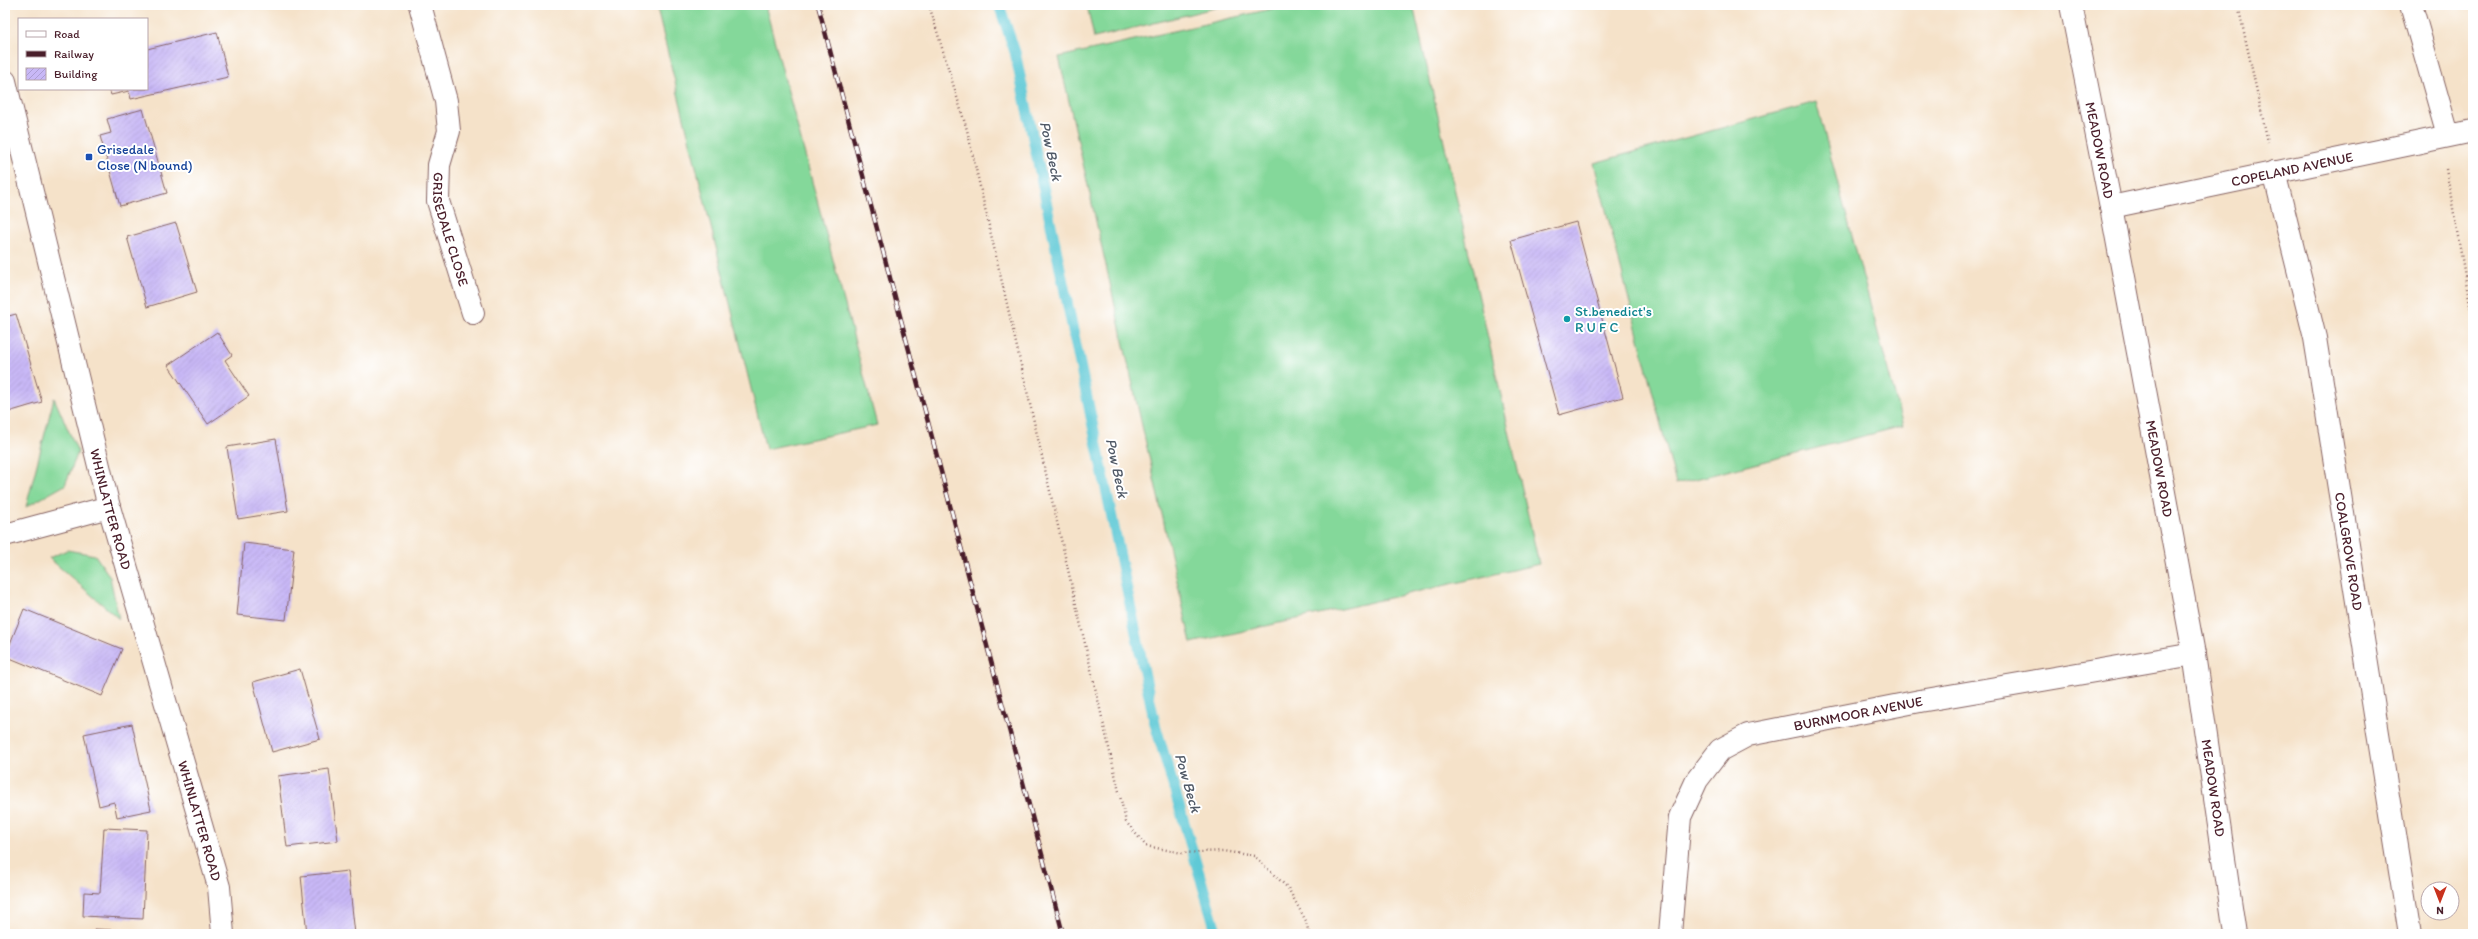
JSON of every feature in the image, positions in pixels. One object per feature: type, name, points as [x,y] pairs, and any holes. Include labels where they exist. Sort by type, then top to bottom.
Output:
[{"type":"street","name":"GRISEDALE CLOSE","points":[[420,5],[446,101],[448,116],[449,131],[439,165],[438,201],[473,313]]},
{"type":"street","name":"MEADOW ROAD","points":[[2071,5],[2111,207],[2194,654],[2235,934]]},
{"type":"street","points":[[2411,5],[2444,136]]},
{"type":"street","name":"WHINLATTER ROAD","points":[[5,81],[109,507],[219,887],[223,934]]},
{"type":"street","name":"COPELAND AVENUE","points":[[2111,207],[2275,176],[2444,136],[2473,131]]},
{"type":"street","name":"COALGROVE ROAD","points":[[2275,176],[2315,338],[2410,934]]},
{"type":"street","points":[[5,535],[109,507]]},
{"type":"street","name":"BURNMOOR AVENUE","points":[[1670,934],[1680,817],[1697,780],[1720,750],[1748,735],[1920,702],[2194,654]]},
{"type":"path","points":[[929,5],[967,130],[1126,822],[1146,846],[1182,853],[1223,851],[1254,856],[1288,888],[1306,922],[1309,934]]},
{"type":"path","points":[[2238,5],[2275,176]]},
{"type":"path","points":[[2444,136],[2473,321]]},
{"type":"green space","points":[[656,5],[765,5],[877,425],[766,449]]},
{"type":"green space","points":[[1087,5],[1226,5],[1094,38]]},
{"type":"green space","points":[[1289,5],[1413,5],[1539,564],[1191,643],[1059,57]]},
{"type":"green space","points":[[1816,102],[1903,426],[1676,484],[1594,163]]},
{"type":"green space","points":[[54,398],[78,452],[65,485],[26,507]]},
{"type":"green space","points":[[67,550],[95,555],[110,577],[119,619],[49,558]]},
{"type":"building","points":[[217,32],[228,77],[131,99],[129,91],[111,95],[109,90],[148,90],[148,49]]},
{"type":"building","points":[[143,109],[167,193],[120,206],[100,136],[111,133],[107,119]]},
{"type":"building","name":"St.benedict's R U F C","points":[[1576,222],[1623,397],[1559,415],[1511,240]]},
{"type":"building","points":[[176,223],[197,292],[147,307],[127,237]]},
{"type":"building","points":[[16,314],[42,402],[5,413],[5,317]]},
{"type":"building","points":[[217,332],[232,355],[225,360],[249,396],[208,424],[168,365]]},
{"type":"building","points":[[276,439],[288,511],[238,519],[227,447]]},
{"type":"building","points":[[244,543],[294,549],[286,620],[237,615]]},
{"type":"building","points":[[24,609],[122,649],[102,696],[5,656]]},
{"type":"building","points":[[300,669],[320,739],[272,752],[253,682]]},
{"type":"building","points":[[132,724],[151,810],[117,817],[114,802],[99,806],[84,734]]},
{"type":"building","points":[[329,769],[338,841],[287,847],[278,776]]},
{"type":"building","points":[[104,828],[147,830],[143,919],[83,916],[84,892],[100,893]]},
{"type":"building","points":[[348,871],[355,934],[307,934],[301,876]]},
{"type":"building","points":[[94,929],[138,931],[137,934],[94,934]]},
{"type":"waterway","name":"Pow Beck","points":[[999,5],[1015,52],[1155,724],[1217,934]]},
{"type":"railway","points":[[818,5],[1063,934]]},
{"type":"place","name":"Grisedale Close (N bound)","points":[[89,157]]},
{"type":"place","name":"St.benedict's R U F C","points":[[1567,319]]}]
